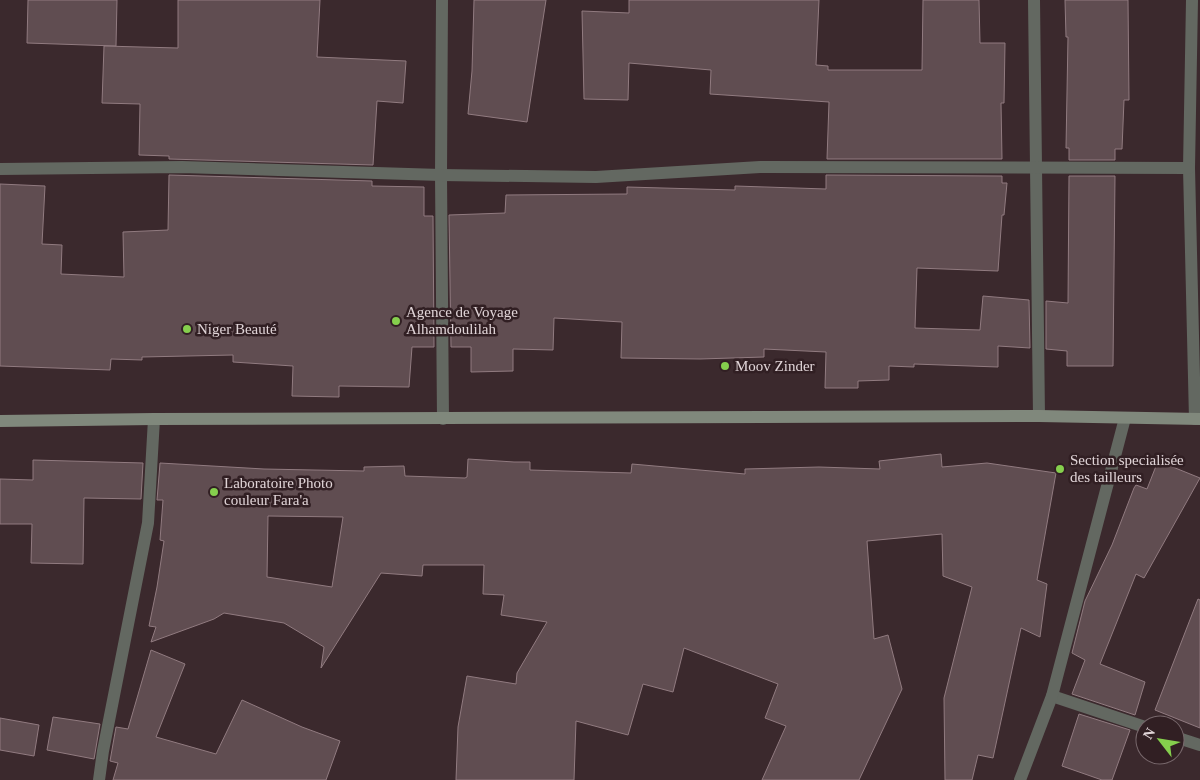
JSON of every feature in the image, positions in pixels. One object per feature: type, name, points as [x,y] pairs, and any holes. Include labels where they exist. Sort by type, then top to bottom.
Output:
[{"type":"street","points":[[442,0],[443,419]]},
{"type":"street","points":[[1034,0],[1039,416]]},
{"type":"street","points":[[0,421],[154,418],[443,419],[1039,416],[1197,419],[1189,168],[1192,0]]},
{"type":"street","points":[[0,169],[182,167],[441,175],[596,177],[760,167],[1189,168]]},
{"type":"street","points":[[99,780],[103,751],[148,523],[154,418]]},
{"type":"street","points":[[1020,780],[1052,696],[1126,418]]},
{"type":"street","points":[[1052,696],[1135,724]]},
{"type":"street","points":[[1185,740],[1200,745]]},
{"type":"building","points":[[28,0],[117,0],[116,46],[27,43]]},
{"type":"building","points":[[178,0],[320,0],[317,57],[406,61],[403,103],[377,101],[373,165],[169,159],[169,156],[139,155],[140,104],[102,103],[104,46],[178,48]]},
{"type":"building","points":[[474,0],[546,0],[527,122],[468,114],[472,71]]},
{"type":"building","points":[[629,0],[819,0],[816,65],[828,66],[828,70],[922,70],[923,0],[979,0],[980,43],[1005,43],[1004,103],[1001,103],[1002,159],[827,159],[829,102],[710,94],[711,70],[629,63],[628,100],[584,99],[582,11],[629,13]]},
{"type":"building","points":[[1065,0],[1128,0],[1129,100],[1124,100],[1122,149],[1115,149],[1115,160],[1069,160],[1069,148],[1066,148],[1068,37],[1066,37]]},
{"type":"building","points":[[169,175],[372,181],[372,186],[424,187],[424,216],[433,216],[434,347],[412,347],[409,387],[339,386],[339,397],[292,396],[293,366],[233,362],[233,355],[142,357],[142,360],[111,359],[110,370],[0,366],[0,184],[45,186],[42,244],[62,245],[61,274],[124,277],[123,232],[168,230]]},
{"type":"building","points":[[826,175],[1002,176],[1002,183],[1007,183],[1004,215],[1002,215],[998,271],[917,268],[915,328],[980,330],[983,296],[1029,300],[1030,348],[998,346],[998,367],[914,364],[914,367],[889,366],[889,380],[858,381],[858,388],[825,388],[826,352],[764,349],[764,357],[700,359],[621,358],[622,322],[554,318],[553,350],[513,349],[513,371],[471,372],[471,347],[451,347],[449,215],[505,213],[506,195],[627,194],[627,187],[735,190],[735,186],[826,189]]},
{"type":"building","points":[[1069,176],[1115,176],[1113,366],[1067,366],[1067,351],[1046,349],[1046,301],[1068,303]]},
{"type":"building","points":[[941,454],[942,467],[987,463],[1056,473],[1037,580],[1047,584],[1040,637],[1021,628],[993,758],[978,755],[972,780],[945,780],[944,698],[972,587],[943,576],[942,534],[867,541],[874,639],[888,635],[902,689],[859,780],[762,780],[786,726],[765,718],[778,684],[684,648],[673,692],[643,684],[628,735],[576,721],[574,780],[456,780],[458,727],[467,676],[516,684],[517,673],[547,622],[501,615],[504,595],[483,594],[484,565],[423,565],[422,576],[381,573],[321,668],[324,647],[284,623],[224,613],[214,619],[151,642],[156,627],[149,626],[164,541],[160,540],[163,500],[157,500],[160,463],[264,469],[364,471],[364,467],[404,466],[405,476],[465,478],[467,477],[468,459],[530,462],[530,470],[631,473],[632,464],[745,474],[745,469],[819,467],[880,469],[879,461]],"holes":[[[268,516],[343,517],[332,587],[267,577]]]},
{"type":"building","points":[[33,460],[143,463],[141,499],[84,498],[83,564],[31,563],[32,524],[0,524],[0,479],[33,480]]},
{"type":"building","points":[[1158,461],[1200,478],[1144,578],[1136,574],[1100,664],[1145,682],[1135,715],[1072,694],[1085,660],[1072,653],[1085,601],[1112,545],[1134,488],[1136,485],[1147,489]]},
{"type":"building","points":[[1198,599],[1200,600],[1200,728],[1185,722],[1185,715],[1168,715],[1155,710]]},
{"type":"building","points":[[151,650],[185,664],[156,737],[216,754],[242,700],[302,727],[340,741],[326,780],[113,780],[118,763],[110,761],[116,727],[128,729]]},
{"type":"building","points":[[1079,714],[1130,730],[1112,780],[1102,780],[1062,766]]},
{"type":"building","points":[[53,717],[100,724],[94,759],[47,750]]},
{"type":"building","points":[[0,718],[39,725],[34,756],[0,750]]},
{"type":"place","name":"Agence de Voyage Alhamdoulilah","points":[[396,321]]},
{"type":"place","name":"Niger Beauté","points":[[187,329]]},
{"type":"place","name":"Moov Zinder","points":[[725,366]]},
{"type":"place","name":"Section specialisée des tailleurs","points":[[1060,469]]},
{"type":"place","name":"Laboratoire Photo couleur Fara'a","points":[[214,492]]}]
